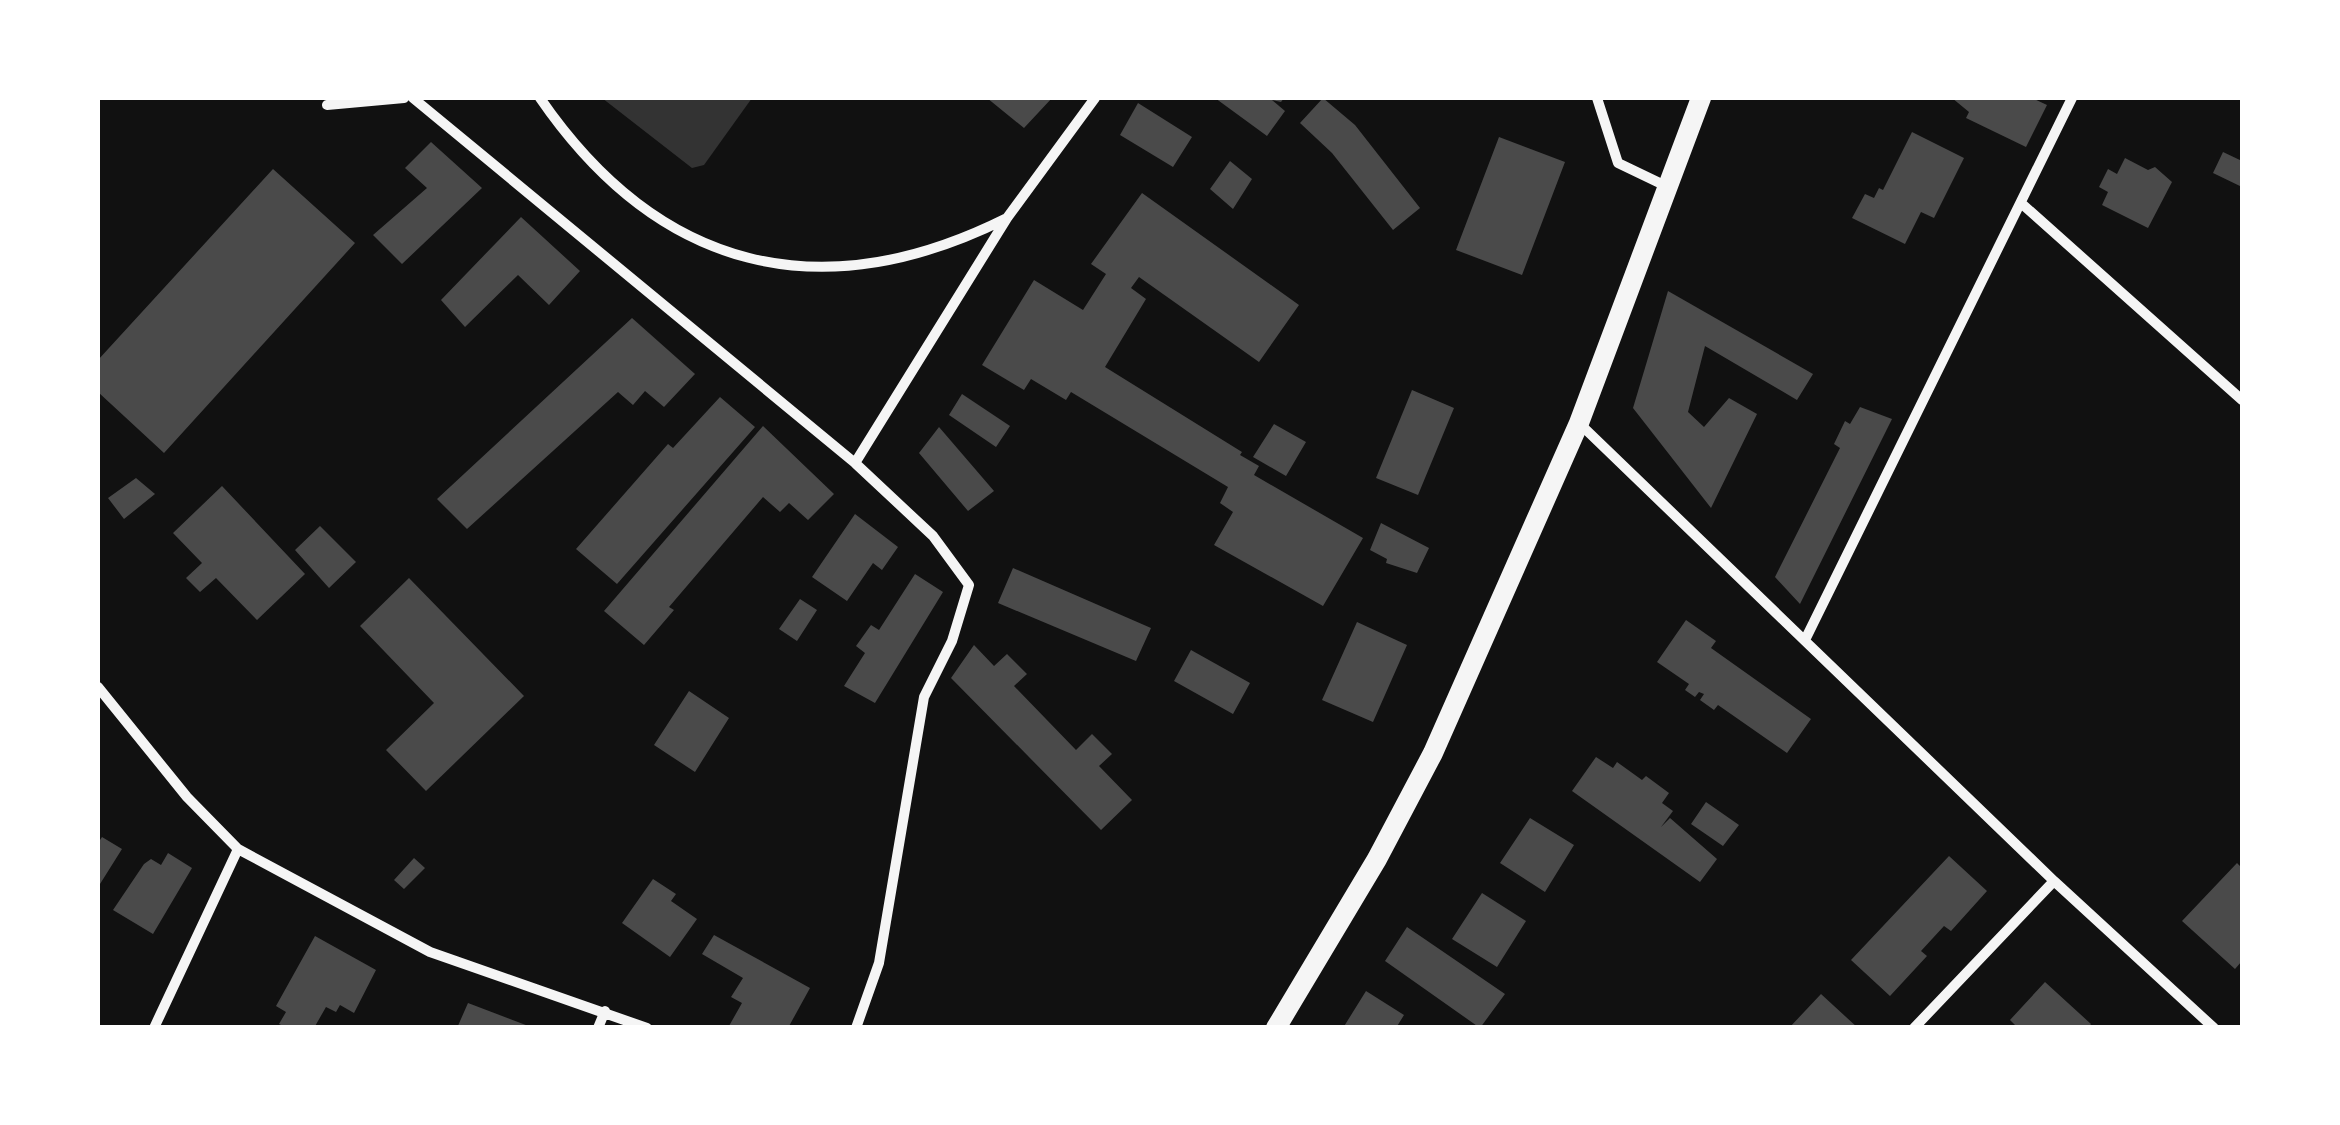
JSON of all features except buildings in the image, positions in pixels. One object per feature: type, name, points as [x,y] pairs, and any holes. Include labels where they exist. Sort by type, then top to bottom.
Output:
[{"type":"main road","points":[[1276,1028],[1377,859],[1433,754],[1580,422],[1670,189],[1700,98]]},
{"type":"street","points":[[328,105],[404,98]]},
{"type":"street","points":[[414,98],[854,463],[933,536],[969,585],[952,641],[924,697],[879,962],[856,1028]]},
{"type":"street","points":[[540,98],[598,167],[654,212],[738,258],[820,269],[901,260],[952,246],[1007,218]]},
{"type":"street","points":[[854,463],[1007,218],[1094,98]]},
{"type":"street","points":[[1596,98],[1618,162],[1670,189]]},
{"type":"street","points":[[1805,640],[2072,98]]},
{"type":"street","points":[[2021,203],[2242,400]]},
{"type":"street","points":[[1580,422],[2054,880],[2214,1028]]},
{"type":"street","points":[[98,687],[186,797],[238,849],[430,952],[647,1028]]},
{"type":"street","points":[[154,1028],[238,849]]},
{"type":"street","points":[[1914,1028],[2054,880]]},
{"type":"street","points":[[598,1028],[605,1011]]},
{"type":"shaded area","points":[[602,98],[752,98],[704,165],[692,168]]}]
